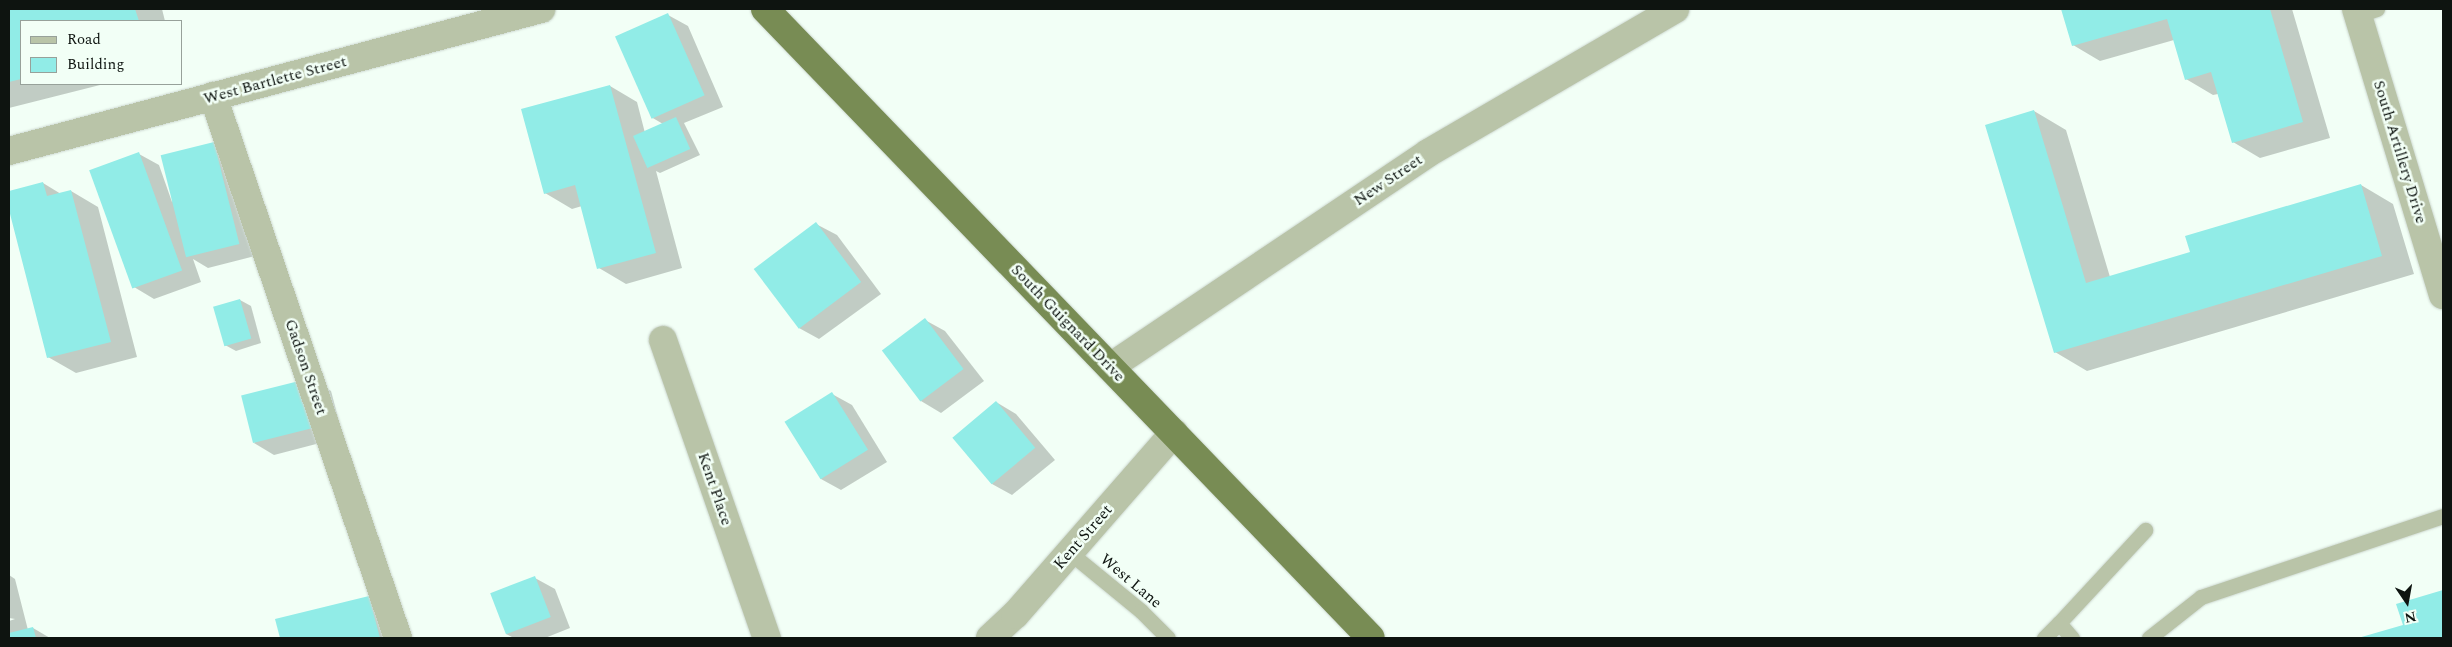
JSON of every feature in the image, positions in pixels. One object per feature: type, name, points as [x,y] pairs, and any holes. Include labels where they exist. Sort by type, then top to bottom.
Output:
[{"type":"highway","name":"South Guignard Drive","points":[[765,9],[1371,638]]},
{"type":"street","name":"West Bartlette Street","points":[[9,151],[541,9]]},
{"type":"street","name":"New Street","points":[[1110,367],[1428,153],[1675,9]]},
{"type":"street","name":"South Artillery Drive","points":[[2364,11],[2443,295]]},
{"type":"street","name":"Gadson Street","points":[[213,96],[398,638]]},
{"type":"street","name":"Kent Place","points":[[663,340],[767,638]]},
{"type":"street","name":"Kent Street","points":[[991,638],[1174,433]]},
{"type":"lane","points":[[2149,638],[2201,597],[2443,516]]},
{"type":"lane","points":[[2044,638],[2145,530]]},
{"type":"lane","name":"West Lane","points":[[1069,552],[1141,611],[1168,638]]},
{"type":"lane","points":[[2059,623],[2072,638]]},
{"type":"building","points":[[9,9],[135,9],[139,20],[20,20],[20,79],[9,82]]},
{"type":"building","points":[[2061,9],[2270,9],[2303,122],[2232,143],[2211,72],[2185,80],[2167,19],[2072,46]]},
{"type":"building","points":[[668,13],[705,95],[652,119],[615,37]]},
{"type":"building","points":[[610,85],[656,253],[597,269],[575,185],[544,194],[521,109]]},
{"type":"building","points":[[2034,110],[2086,283],[2190,252],[2185,236],[2361,184],[2382,256],[2054,353],[1985,125]]},
{"type":"building","points":[[676,117],[690,149],[647,168],[633,136]]},
{"type":"building","points":[[214,142],[239,244],[186,257],[161,155]]},
{"type":"building","points":[[139,152],[182,270],[132,289],[89,170]]},
{"type":"building","points":[[43,182],[47,196],[71,190],[111,342],[47,358],[9,210],[9,191]]},
{"type":"building","points":[[816,222],[861,282],[799,329],[754,269]]},
{"type":"building","points":[[240,299],[251,338],[224,346],[213,307]]},
{"type":"building","points":[[925,318],[964,369],[920,402],[882,350]]},
{"type":"building","points":[[311,378],[323,426],[253,443],[241,395]]},
{"type":"building","points":[[832,392],[868,450],[821,479],[785,422]]},
{"type":"building","points":[[996,401],[1035,448],[992,484],[952,438]]},
{"type":"building","points":[[535,576],[551,617],[506,634],[490,593]]},
{"type":"building","points":[[2443,590],[2443,638],[2358,638],[2403,625],[2396,604]]},
{"type":"building","points":[[369,596],[380,638],[280,638],[275,619]]},
{"type":"building","points":[[33,627],[36,638],[9,638],[9,633]]}]
